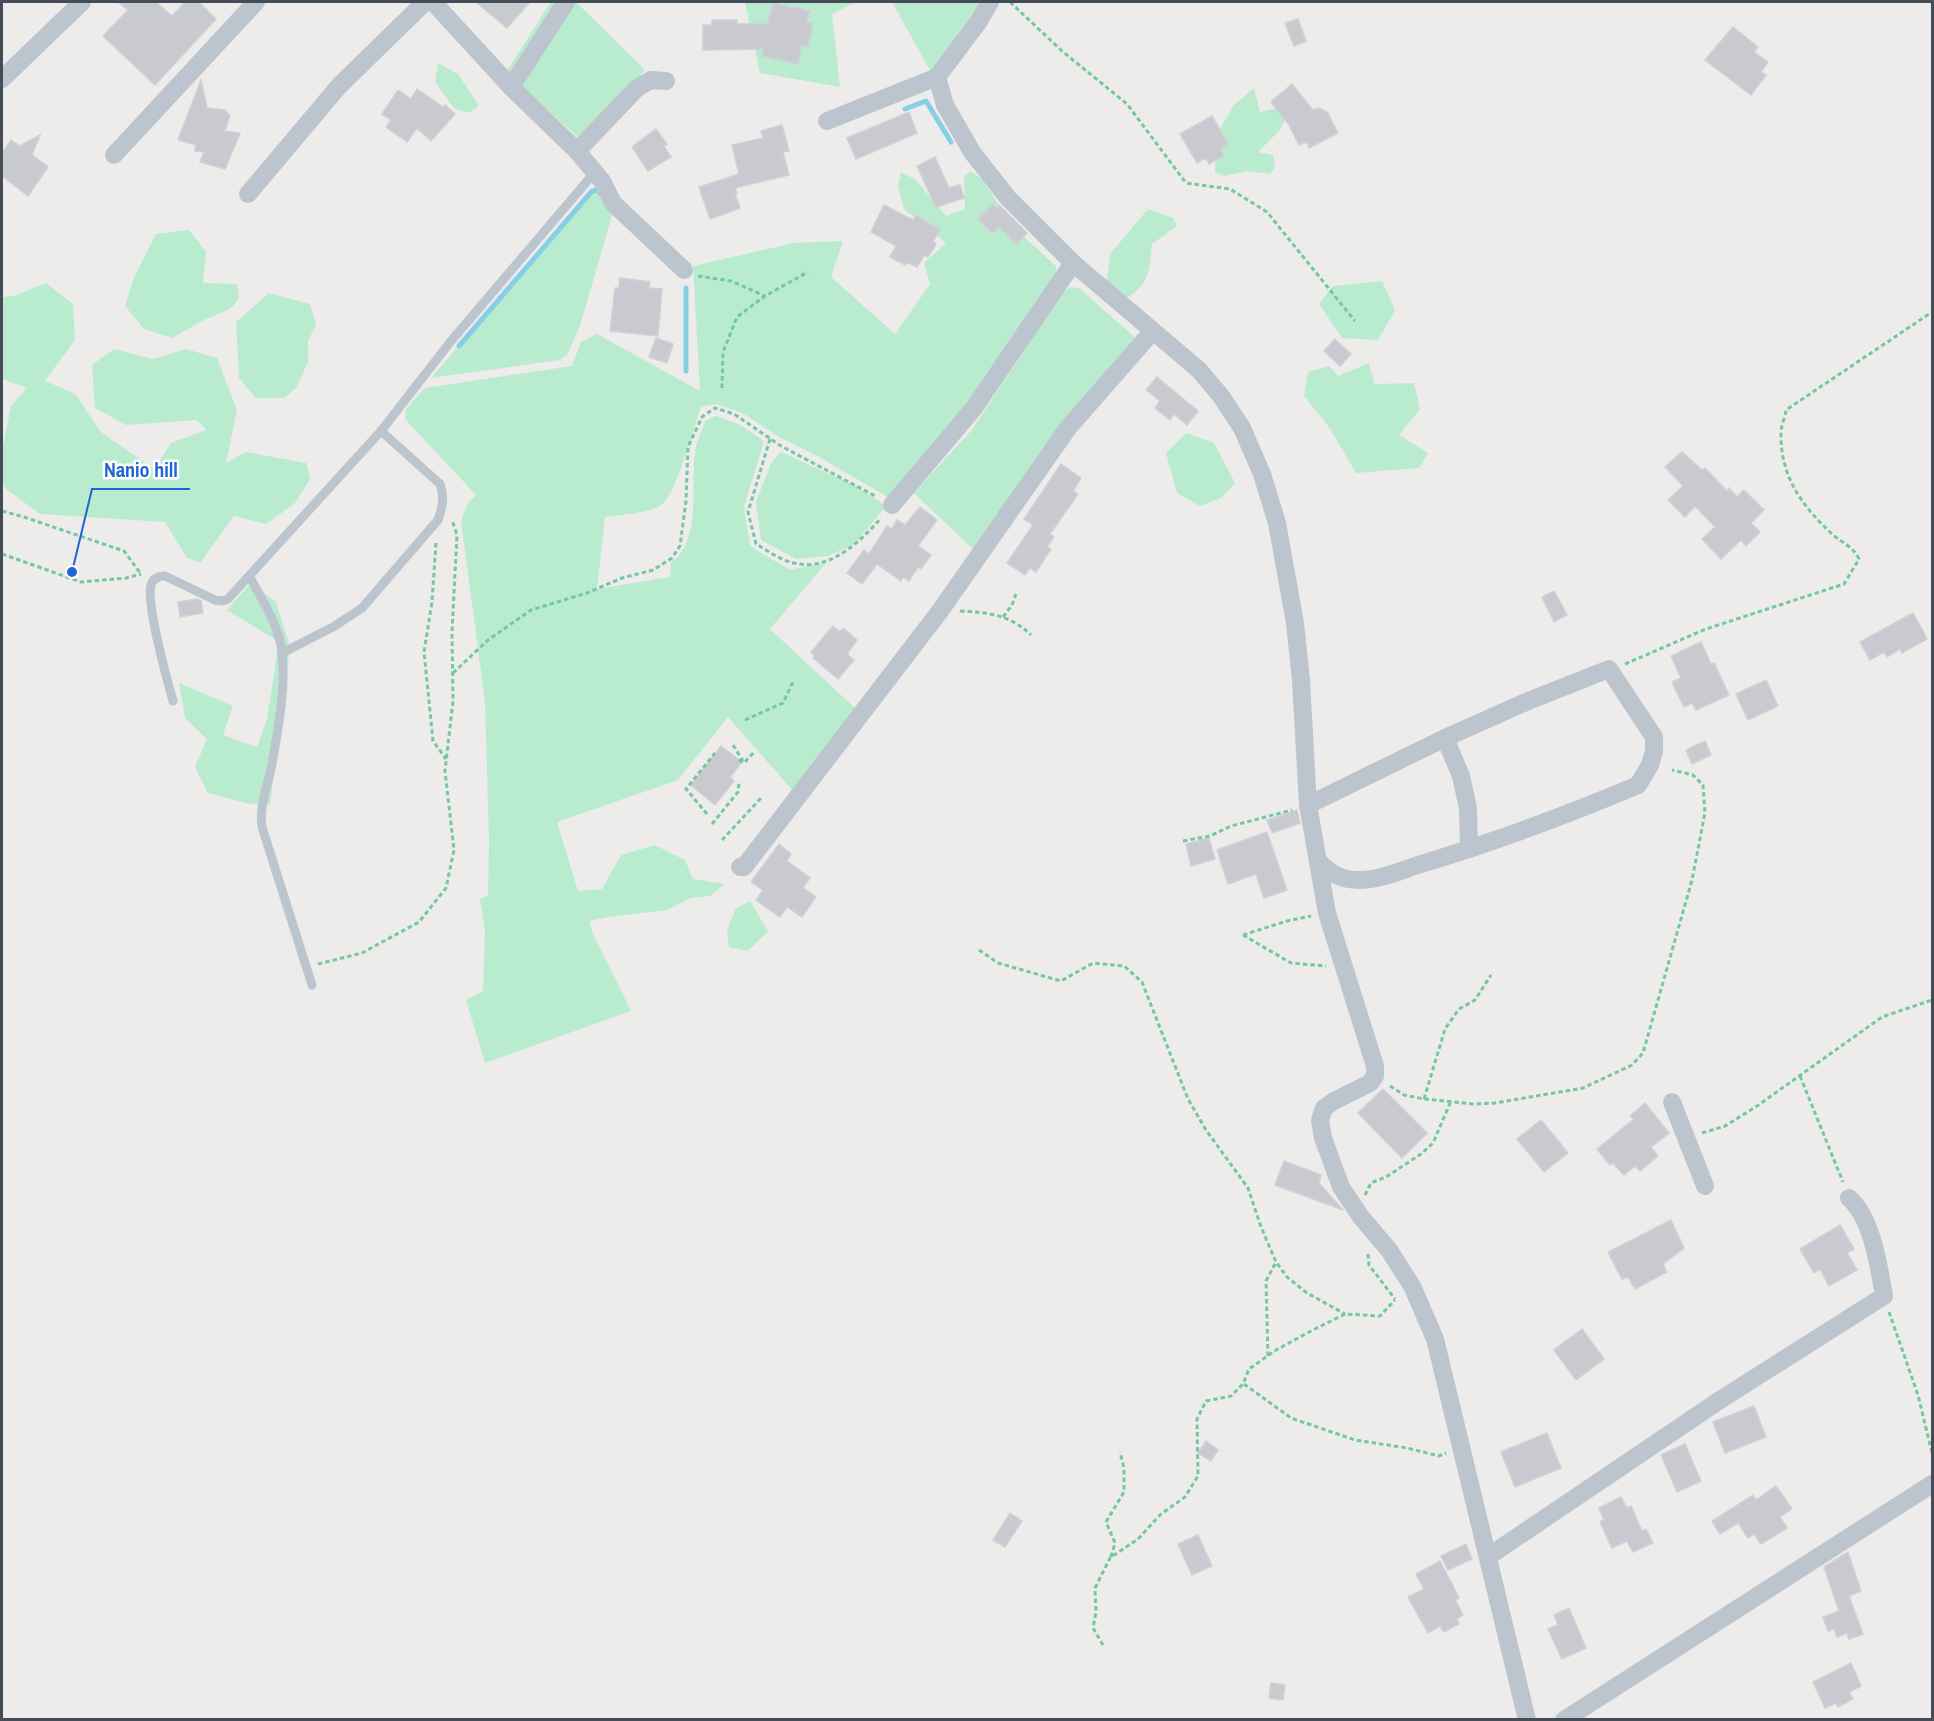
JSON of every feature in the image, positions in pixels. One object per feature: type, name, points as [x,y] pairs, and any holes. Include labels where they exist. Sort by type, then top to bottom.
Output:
[{"type":"street","points":[[2,79],[82,2]]},
{"type":"street","points":[[114,155],[256,2]]},
{"type":"street","points":[[248,194],[339,86],[425,2]]},
{"type":"street","points":[[433,2],[511,87],[577,151],[602,181],[614,203],[684,270]]},
{"type":"street","points":[[511,87],[566,2]]},
{"type":"street","points":[[827,121],[937,77],[979,21],[990,2]]},
{"type":"street","points":[[937,77],[945,105],[972,152],[1008,198],[1072,264],[1199,370],[1221,396],[1242,428],[1262,474],[1277,523],[1295,623],[1301,680],[1308,805],[1327,913],[1342,968],[1375,1066],[1375,1076],[1370,1083],[1324,1108],[1320,1120],[1323,1138],[1341,1187],[1361,1217],[1389,1250],[1412,1286],[1427,1318],[1441,1364],[1489,1556],[1527,1719]]},
{"type":"street","points":[[577,151],[637,88],[651,80],[666,81]]},
{"type":"street","points":[[892,505],[974,408],[1072,264]]},
{"type":"street","points":[[740,867],[744,867],[776,827],[859,714],[940,611],[1068,428],[1152,332]]},
{"type":"street","points":[[1308,805],[1445,738],[1609,669],[1654,737],[1654,751],[1650,765],[1638,785],[1469,849],[1361,880],[1338,877],[1330,873],[1319,862]]},
{"type":"street","points":[[1445,738],[1461,776],[1468,808],[1469,849]]},
{"type":"street","points":[[1672,1102],[1705,1186]]},
{"type":"street","points":[[1489,1556],[1720,1400],[1884,1296],[1879,1266],[1869,1234],[1860,1210],[1849,1198]]},
{"type":"street","points":[[1564,1719],[1932,1484]]},
{"type":"lane","points":[[173,701],[150,599],[150,586],[154,579],[160,576],[171,578],[222,601],[228,599],[381,431],[451,341],[595,172]]},
{"type":"lane","points":[[282,653],[333,627],[362,608],[438,520],[444,496],[437,479],[381,431]]},
{"type":"lane","points":[[250,577],[275,628],[282,653],[280,704],[274,751],[260,813],[265,836],[312,985]]},
{"type":"path","points":[[1010,2],[1062,51],[1127,104],[1185,183],[1230,189],[1267,212],[1355,321]]},
{"type":"path","points":[[684,270],[702,278],[731,281],[765,296]]},
{"type":"path","points":[[722,388],[723,352],[737,317],[765,296],[808,272]]},
{"type":"path","points":[[1609,669],[1631,662],[1706,629],[1844,584],[1859,559],[1856,551],[1834,536],[1802,504],[1785,467],[1781,432],[1786,410],[1932,312]]},
{"type":"path","points":[[453,674],[488,640],[531,610],[587,593],[622,578],[653,570],[672,558],[680,546],[686,501],[688,447],[702,417],[715,408],[734,414],[770,439],[892,505],[863,538],[825,563],[794,564],[756,544],[748,512],[770,439]]},
{"type":"path","points":[[306,967],[362,953],[419,922],[446,888],[454,850],[445,771],[453,702],[452,632],[457,535],[444,496]]},
{"type":"path","points":[[2,511],[124,551],[141,574]]},
{"type":"path","points":[[438,520],[432,602],[424,652],[433,741],[447,760]]},
{"type":"path","points":[[2,554],[81,582],[126,578],[141,574],[160,576]]},
{"type":"path","points":[[1003,617],[1012,605],[1016,594]]},
{"type":"path","points":[[940,611],[974,612],[1003,617],[1021,624],[1031,635]]},
{"type":"path","points":[[745,720],[783,703],[794,680]]},
{"type":"path","points":[[733,745],[744,763]]},
{"type":"path","points":[[744,763],[755,751]]},
{"type":"path","points":[[706,814],[686,789],[715,753]]},
{"type":"path","points":[[739,759],[744,763]]},
{"type":"path","points":[[1375,1076],[1404,1095],[1473,1104],[1495,1103],[1583,1088],[1632,1065],[1643,1053],[1692,880],[1705,813],[1703,785],[1693,774],[1672,770]]},
{"type":"path","points":[[712,824],[738,792],[738,783]]},
{"type":"path","points":[[722,840],[763,796]]},
{"type":"path","points":[[1183,841],[1210,836],[1232,826],[1308,805]]},
{"type":"path","points":[[1327,913],[1287,921],[1243,935],[1291,963],[1342,968]]},
{"type":"path","points":[[979,951],[998,963],[1061,981],[1093,963],[1124,966],[1142,982],[1188,1099],[1206,1130],[1248,1188],[1276,1262],[1287,1276],[1307,1293],[1345,1314],[1380,1316],[1395,1300]]},
{"type":"path","points":[[1424,1099],[1445,1029],[1460,1009],[1475,1000],[1491,975]]},
{"type":"path","points":[[1686,1139],[1725,1126],[1882,1017],[1932,1000]]},
{"type":"path","points":[[1800,1076],[1849,1198]]},
{"type":"path","points":[[1361,1217],[1363,1200],[1371,1184],[1421,1154],[1433,1143],[1451,1101]]},
{"type":"path","points":[[1268,1356],[1266,1281],[1276,1262]]},
{"type":"path","points":[[1884,1296],[1918,1395],[1932,1454]]},
{"type":"path","points":[[1110,1558],[1138,1539],[1161,1514],[1185,1497],[1198,1476],[1197,1419],[1206,1401],[1231,1396],[1244,1384],[1249,1369],[1268,1356],[1345,1314]]},
{"type":"path","points":[[1244,1384],[1291,1418],[1355,1440],[1407,1448],[1439,1456],[1461,1446]]},
{"type":"path","points":[[1103,1645],[1093,1628],[1095,1588],[1115,1543],[1106,1522],[1124,1492],[1124,1468],[1120,1452]]},
{"type":"green space","points":[[551,2],[576,2],[645,70],[580,139],[506,72]]},
{"type":"green space","points":[[745,2],[856,2],[832,14],[840,87],[760,73]]},
{"type":"green space","points":[[892,2],[980,2],[980,4],[932,74]]},
{"type":"green space","points":[[438,63],[458,74],[479,106],[468,113],[454,108],[435,82]]},
{"type":"green space","points":[[1254,88],[1260,112],[1280,107],[1287,114],[1281,129],[1258,152],[1273,155],[1275,167],[1270,174],[1247,171],[1224,176],[1215,172],[1217,134],[1234,105]]},
{"type":"green space","points":[[971,171],[983,180],[1012,226],[1056,266],[1056,275],[1017,337],[893,500],[781,438],[742,413],[717,404],[701,407],[678,475],[672,489],[660,506],[641,512],[605,517],[597,589],[670,577],[671,562],[681,553],[691,527],[695,452],[705,421],[715,416],[739,424],[764,441],[744,507],[750,546],[790,570],[826,563],[770,629],[856,709],[795,793],[728,717],[678,780],[557,822],[578,891],[602,889],[621,855],[655,845],[685,860],[693,879],[725,884],[710,896],[691,898],[667,910],[589,921],[593,934],[631,1011],[485,1063],[466,1000],[483,991],[485,931],[480,899],[488,896],[489,840],[485,702],[461,521],[468,503],[476,495],[405,419],[406,409],[425,388],[572,366],[581,342],[597,334],[700,391],[693,266],[794,243],[843,241],[831,277],[895,334],[930,284],[924,263],[946,243],[904,209],[898,185],[901,172],[916,180],[946,216],[965,209],[964,176]]},
{"type":"green space","points":[[598,190],[613,212],[580,326],[567,355],[559,360],[431,378],[592,191]]},
{"type":"green space","points":[[1148,209],[1173,218],[1177,226],[1152,244],[1149,270],[1143,283],[1123,300],[1107,281],[1110,254]]},
{"type":"green space","points":[[189,230],[206,252],[203,283],[237,284],[239,298],[230,309],[172,338],[144,329],[125,306],[134,277],[156,234]]},
{"type":"green space","points":[[1382,281],[1395,310],[1378,340],[1342,338],[1319,304],[1333,286]]},
{"type":"green space","points":[[46,283],[73,304],[75,340],[44,382],[75,394],[101,432],[154,469],[171,443],[206,430],[197,420],[126,425],[95,408],[92,365],[114,349],[153,359],[186,349],[217,358],[237,410],[226,463],[246,452],[306,463],[310,479],[295,503],[266,524],[234,516],[200,563],[187,558],[165,522],[40,514],[6,489],[2,480],[2,451],[11,406],[27,388],[2,379],[2,297],[14,296]]},
{"type":"green space","points":[[1070,287],[1079,288],[1138,340],[977,553],[914,493],[971,431],[1061,295]]},
{"type":"green space","points":[[269,293],[310,304],[316,325],[308,341],[308,362],[296,388],[284,398],[256,398],[239,378],[236,322]]},
{"type":"green space","points":[[1369,363],[1374,384],[1414,383],[1420,409],[1399,435],[1428,453],[1419,468],[1356,473],[1329,427],[1304,396],[1308,372],[1329,366],[1338,376]]},
{"type":"green space","points":[[1186,433],[1214,443],[1235,483],[1221,498],[1200,506],[1177,493],[1166,453]]},
{"type":"green space","points":[[781,452],[856,486],[886,506],[855,544],[828,556],[796,559],[761,540],[756,502],[771,463]]},
{"type":"green space","points":[[251,583],[276,602],[290,647],[270,804],[250,804],[208,793],[195,767],[207,739],[185,718],[179,683],[233,706],[223,735],[257,747],[267,719],[279,642],[227,610]]},
{"type":"green space","points":[[750,901],[768,931],[748,951],[729,947],[727,930],[736,908]]},
{"type":"building","points":[[118,2],[156,2],[172,16],[185,2],[199,2],[216,19],[155,85],[103,36],[128,10]]},
{"type":"building","points":[[476,2],[530,2],[507,28]]},
{"type":"building","points":[[773,3],[810,11],[807,22],[813,24],[808,47],[802,46],[798,64],[762,56],[763,49],[703,50],[703,25],[712,25],[712,20],[737,20],[737,24],[768,24]]},
{"type":"building","points":[[1298,19],[1306,41],[1294,46],[1285,23]]},
{"type":"building","points":[[1733,27],[1758,47],[1754,52],[1768,62],[1761,72],[1766,75],[1751,95],[1705,60]]},
{"type":"building","points":[[201,80],[207,108],[224,110],[230,115],[225,131],[240,133],[225,169],[200,162],[204,152],[195,151],[196,145],[178,140]]},
{"type":"building","points":[[1292,84],[1313,110],[1319,108],[1327,112],[1338,133],[1309,148],[1307,142],[1299,145],[1289,125],[1271,102]]},
{"type":"building","points":[[417,89],[443,107],[445,105],[455,114],[431,141],[417,128],[407,142],[386,127],[391,120],[382,114],[398,90],[411,99]]},
{"type":"building","points":[[909,112],[917,133],[856,159],[847,138]]},
{"type":"building","points":[[1212,116],[1228,144],[1220,149],[1224,156],[1209,164],[1206,158],[1197,163],[1180,134]]},
{"type":"building","points":[[782,125],[789,151],[783,152],[789,175],[735,188],[740,208],[710,219],[699,187],[739,174],[732,145],[763,138],[761,131]]},
{"type":"building","points":[[656,129],[667,144],[664,146],[671,157],[648,171],[632,147]]},
{"type":"building","points":[[40,135],[32,155],[48,167],[28,196],[2,176],[2,153],[11,140],[19,146]]},
{"type":"building","points":[[935,157],[949,188],[960,185],[964,198],[936,207],[917,166]]},
{"type":"building","points":[[993,204],[996,208],[999,205],[1027,233],[1017,244],[999,227],[992,233],[978,219]]},
{"type":"building","points":[[884,205],[913,220],[916,215],[940,230],[933,241],[936,244],[928,257],[924,255],[917,267],[907,262],[905,265],[890,257],[896,246],[871,232]]},
{"type":"building","points":[[620,278],[650,282],[649,288],[662,289],[658,336],[610,331],[615,288],[619,288]]},
{"type":"building","points":[[656,338],[673,344],[667,363],[649,357]]},
{"type":"building","points":[[1335,339],[1351,354],[1340,366],[1324,351]]},
{"type":"building","points":[[1157,377],[1198,411],[1187,425],[1174,414],[1170,420],[1155,408],[1160,401],[1146,390]]},
{"type":"building","points":[[1682,452],[1702,470],[1705,468],[1727,491],[1729,488],[1737,497],[1744,490],[1764,510],[1751,523],[1760,532],[1746,546],[1741,540],[1721,559],[1702,539],[1715,527],[1695,506],[1685,517],[1668,500],[1683,486],[1665,467]]},
{"type":"building","points":[[1061,464],[1081,478],[1073,491],[1078,494],[1050,534],[1054,537],[1047,547],[1051,549],[1036,572],[1030,568],[1025,575],[1007,563],[1033,525],[1024,519]]},
{"type":"building","points":[[920,507],[937,520],[918,546],[931,555],[921,569],[918,567],[909,581],[903,577],[901,581],[877,564],[862,584],[847,573],[864,550],[869,554],[887,526],[892,529],[897,520],[905,525]]},
{"type":"building","points":[[1554,591],[1567,615],[1554,622],[1542,597]]},
{"type":"building","points":[[197,599],[201,601],[203,613],[180,617],[178,602]]},
{"type":"building","points":[[1913,613],[1927,639],[1902,653],[1900,649],[1887,657],[1884,652],[1870,660],[1860,642]]},
{"type":"building","points":[[833,626],[840,632],[843,628],[857,640],[847,654],[854,660],[838,679],[813,658],[815,656],[811,652]]},
{"type":"building","points":[[1701,642],[1729,695],[1696,710],[1692,703],[1684,707],[1672,682],[1681,678],[1671,656]]},
{"type":"building","points":[[1766,680],[1778,706],[1748,720],[1736,694]]},
{"type":"building","points":[[1705,741],[1711,755],[1692,764],[1686,750]]},
{"type":"building","points":[[721,746],[742,762],[730,777],[734,781],[715,805],[691,785]]},
{"type":"building","points":[[1297,810],[1300,823],[1272,833],[1267,820]]},
{"type":"building","points":[[1267,832],[1287,890],[1264,898],[1256,874],[1228,884],[1217,850]]},
{"type":"building","points":[[1209,838],[1215,859],[1191,866],[1186,844]]},
{"type":"building","points":[[779,844],[791,854],[787,861],[810,878],[803,888],[816,897],[802,917],[787,907],[780,917],[756,900],[763,890],[751,882]]},
{"type":"building","points":[[1383,1089],[1427,1133],[1402,1158],[1358,1113]]},
{"type":"building","points":[[1645,1103],[1669,1133],[1651,1147],[1658,1156],[1640,1171],[1635,1166],[1624,1175],[1613,1163],[1610,1165],[1597,1149],[1634,1119],[1630,1116]]},
{"type":"building","points":[[1541,1120],[1568,1153],[1544,1172],[1517,1139]]},
{"type":"building","points":[[1284,1161],[1321,1175],[1319,1183],[1343,1210],[1275,1185]]},
{"type":"building","points":[[1671,1220],[1684,1248],[1663,1264],[1667,1272],[1635,1289],[1628,1277],[1622,1279],[1608,1252]]},
{"type":"building","points":[[1840,1225],[1854,1249],[1847,1253],[1857,1270],[1829,1286],[1820,1269],[1814,1273],[1800,1249]]},
{"type":"building","points":[[1582,1329],[1604,1359],[1576,1380],[1554,1350]]},
{"type":"building","points":[[1754,1406],[1766,1437],[1725,1453],[1713,1422]]},
{"type":"building","points":[[1547,1433],[1561,1468],[1515,1487],[1501,1452]]},
{"type":"building","points":[[1206,1441],[1218,1450],[1211,1461],[1198,1453]]},
{"type":"building","points":[[1685,1444],[1701,1481],[1677,1492],[1661,1455]]},
{"type":"building","points":[[1776,1486],[1792,1509],[1780,1517],[1787,1528],[1761,1544],[1754,1534],[1748,1538],[1738,1523],[1720,1534],[1712,1521],[1753,1495],[1756,1500]]},
{"type":"building","points":[[1621,1497],[1627,1508],[1631,1506],[1642,1531],[1646,1529],[1653,1543],[1633,1552],[1627,1541],[1612,1548],[1600,1522],[1604,1520],[1599,1508]]},
{"type":"building","points":[[1010,1513],[1022,1521],[1005,1547],[993,1540]]},
{"type":"building","points":[[1198,1535],[1212,1566],[1192,1575],[1178,1544]]},
{"type":"building","points":[[1466,1544],[1472,1559],[1448,1570],[1441,1556]]},
{"type":"building","points":[[1848,1552],[1861,1591],[1849,1596],[1863,1634],[1849,1639],[1847,1633],[1837,1637],[1834,1629],[1828,1631],[1823,1617],[1839,1611],[1824,1567]]},
{"type":"building","points":[[1440,1561],[1459,1598],[1455,1600],[1463,1615],[1457,1619],[1459,1624],[1444,1632],[1440,1626],[1428,1633],[1408,1597],[1424,1589],[1416,1574]]},
{"type":"building","points":[[1569,1608],[1586,1648],[1562,1659],[1548,1629],[1558,1625],[1554,1615]]},
{"type":"building","points":[[1851,1663],[1861,1686],[1849,1692],[1853,1699],[1838,1707],[1836,1703],[1825,1708],[1813,1682]]},
{"type":"building","points":[[1271,1683],[1285,1685],[1283,1700],[1269,1698]]},
{"type":"waterway","points":[[905,109],[926,101],[951,142]]},
{"type":"waterway","points":[[459,346],[592,191],[598,190],[601,194]]},
{"type":"waterway","points":[[686,288],[686,371]]},
{"type":"place","name":"Nanio hill","points":[[72,572]]}]
